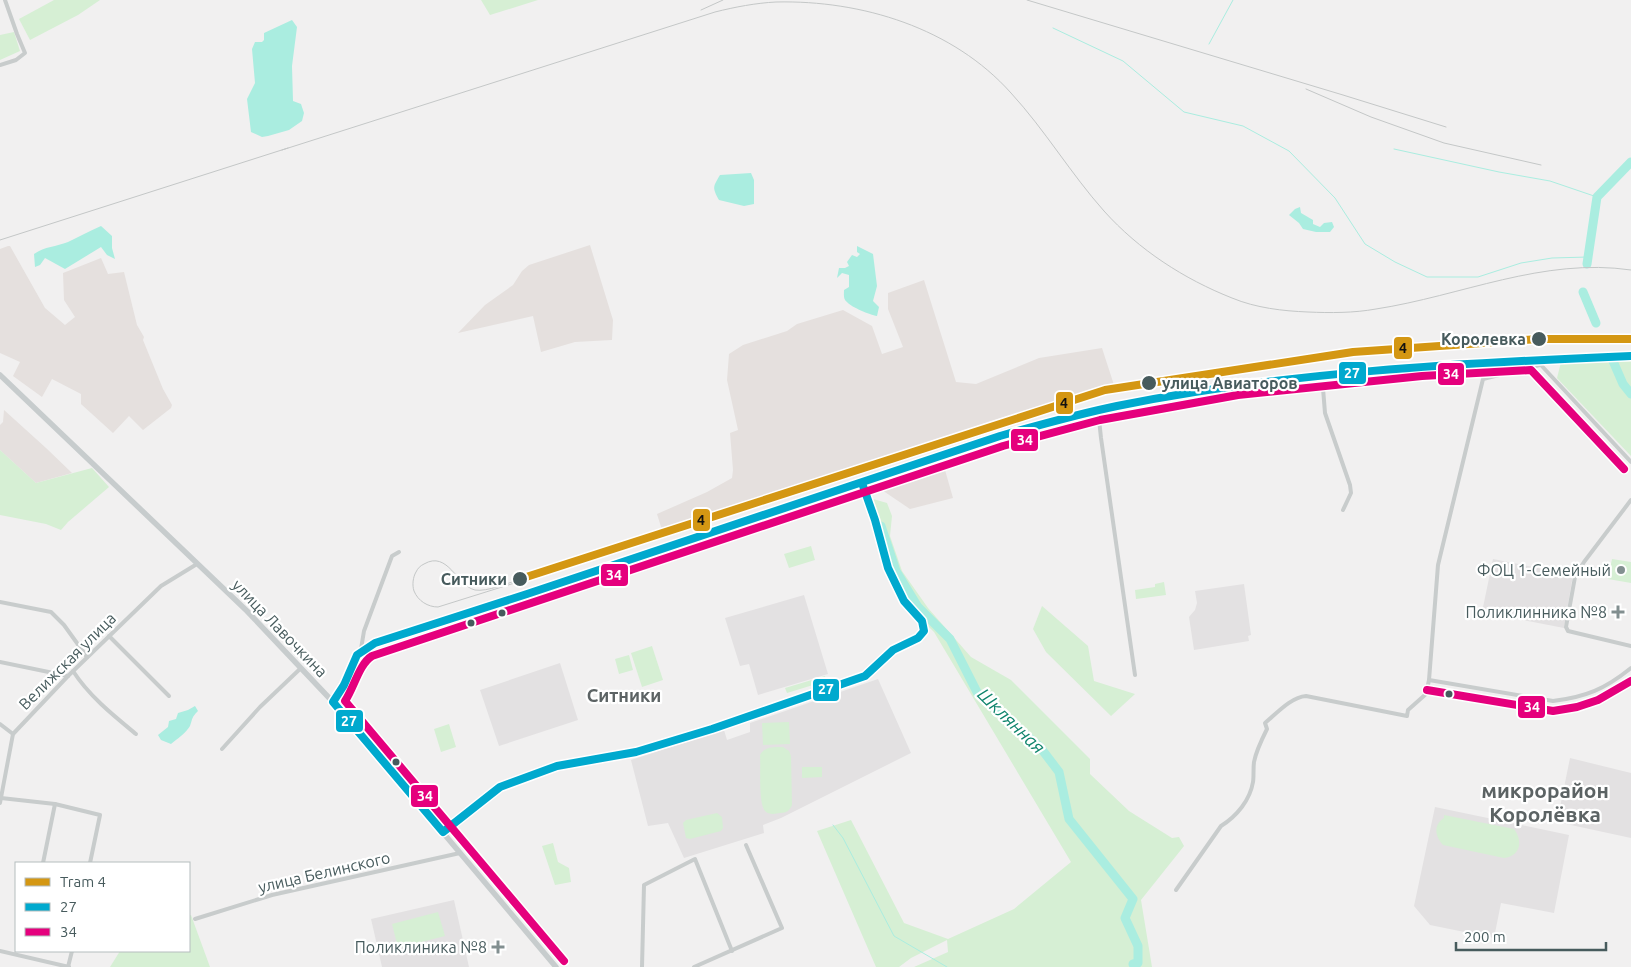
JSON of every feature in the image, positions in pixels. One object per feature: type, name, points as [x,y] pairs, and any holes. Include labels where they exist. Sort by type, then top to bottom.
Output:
[{"type":"main road","points":[[332,702],[345,682],[352,660],[361,649],[376,643],[585,578],[1000,436],[1098,410],[1237,385],[1421,366],[1540,362],[1631,356]]},
{"type":"main road","name":"улица Лавочкина","points":[[0,375],[247,611],[301,668],[443,832],[556,967]]},
{"type":"street","points":[[0,65],[16,60],[25,53],[16,34],[5,0]]},
{"type":"street","points":[[1176,890],[1221,826],[1229,821],[1246,802],[1253,781],[1256,756],[1267,729],[1264,723],[1300,696],[1407,716],[1408,710],[1426,694],[1429,680],[1438,565],[1483,378],[1540,362],[1631,462]]},
{"type":"street","points":[[1322,376],[1325,413],[1350,485],[1351,493],[1343,510]]},
{"type":"street","points":[[1098,410],[1135,675]]},
{"type":"street","points":[[443,832],[500,787],[556,766],[636,752],[680,739],[865,676],[893,650],[918,638],[924,631],[922,621],[904,601],[888,568],[876,520],[862,483]]},
{"type":"street","points":[[1631,500],[1584,562],[1575,577],[1566,627],[1568,631],[1631,646]]},
{"type":"street","points":[[361,649],[364,631],[392,556],[399,552]]},
{"type":"street","name":"Велижская улица","points":[[13,734],[87,657],[161,586],[197,564]]},
{"type":"street","points":[[0,602],[51,612],[64,625],[87,657]]},
{"type":"street","points":[[109,636],[169,696]]},
{"type":"street","points":[[0,662],[68,676]]},
{"type":"street","points":[[222,749],[260,707],[301,668]]},
{"type":"street","points":[[1429,680],[1553,701],[1572,699],[1595,692],[1631,668]]},
{"type":"street","points":[[73,671],[104,706],[136,734]]},
{"type":"street","points":[[0,724],[13,734],[0,803]]},
{"type":"street","points":[[1,798],[55,804],[100,815],[90,862]]},
{"type":"street","points":[[43,862],[55,804]]},
{"type":"street","points":[[694,967],[782,928],[746,845]]},
{"type":"street","name":"улица Белинского","points":[[194,919],[272,895],[460,853]]},
{"type":"street","points":[[642,967],[644,885],[695,859],[732,951]]},
{"type":"street","points":[[0,951],[68,967],[72,952]]},
{"type":"street","points":[[23,956],[24,952]]},
{"type":"shaded area","points":[[54,0],[100,0],[78,15],[30,40],[19,19]]},
{"type":"shaded area","points":[[481,0],[538,0],[490,15]]},
{"type":"shaded area","points":[[292,20],[297,27],[292,66],[293,101],[301,104],[304,113],[302,121],[289,130],[262,137],[251,132],[247,99],[255,83],[252,49],[255,42],[262,42],[264,40],[264,33]]},
{"type":"shaded area","points":[[14,32],[20,51],[0,60],[0,35]]},
{"type":"shaded area","points":[[751,173],[754,180],[754,204],[744,206],[719,200],[714,187],[720,175]]},
{"type":"shaded area","points":[[1300,207],[1301,213],[1313,220],[1313,224],[1320,227],[1324,223],[1332,222],[1334,227],[1330,232],[1316,232],[1303,229],[1289,215]]},
{"type":"shaded area","points":[[101,226],[112,236],[112,248],[115,259],[107,255],[101,247],[65,269],[45,258],[40,265],[35,267],[34,254],[38,251],[68,242]]},
{"type":"shaded area","points":[[590,245],[613,320],[612,340],[575,342],[541,352],[533,316],[458,333],[485,305],[513,285],[522,271],[529,265]]},
{"type":"shaded area","points":[[10,246],[45,308],[65,325],[75,317],[64,300],[63,273],[101,258],[108,274],[124,272],[137,325],[144,337],[143,340],[163,389],[172,405],[171,408],[143,430],[129,416],[113,433],[81,404],[81,394],[52,379],[42,397],[13,376],[20,362],[0,353],[0,249]]},
{"type":"shaded area","points":[[857,246],[873,254],[877,286],[873,301],[879,307],[877,316],[849,304],[844,297],[844,290],[849,287],[849,275],[842,273],[837,278],[839,268],[849,266],[847,262],[852,255],[857,257],[860,254],[857,252]]},
{"type":"shaded area","points":[[924,280],[956,382],[976,384],[1039,358],[1102,348],[1114,385],[662,530],[657,514],[707,492],[732,478],[730,433],[738,430],[727,380],[729,354],[743,345],[787,331],[797,324],[843,310],[872,326],[882,354],[903,347],[888,309],[888,293]]},
{"type":"shaded area","points":[[1631,360],[1631,456],[1557,378],[1561,362]]},
{"type":"shaded area","points":[[4,410],[72,473],[36,483],[0,450],[0,425],[3,422]]},
{"type":"shaded area","points":[[0,450],[36,483],[92,468],[109,487],[61,530],[46,524],[0,515]]},
{"type":"shaded area","points":[[943,463],[953,498],[910,509],[876,486]]},
{"type":"shaded area","points":[[873,499],[887,503],[892,516],[890,536],[902,571],[928,608],[971,657],[1011,680],[1090,759],[1090,774],[1129,811],[1172,838],[1179,837],[1184,846],[1141,900],[1152,967],[914,967],[948,952],[947,940],[911,958],[899,967],[876,967],[817,831],[851,820],[904,923],[948,939],[1014,909],[1071,862],[934,632],[914,609],[897,583],[884,548]]},
{"type":"shaded area","points":[[811,546],[815,560],[789,568],[784,554]]},
{"type":"shaded area","points":[[1493,559],[1573,575],[1564,628],[1482,612]]},
{"type":"shaded area","name":"ФОЦ 1-Семейный","points":[[1612,559],[1631,562],[1631,583],[1608,579]]},
{"type":"shaded area","points":[[1164,582],[1166,595],[1136,599],[1135,590],[1155,587],[1155,584]]},
{"type":"shaded area","points":[[1244,584],[1251,635],[1248,636],[1249,641],[1194,650],[1189,617],[1195,610],[1197,603],[1195,591]]},
{"type":"shaded area","points":[[804,595],[828,674],[758,695],[749,664],[740,666],[725,618]]},
{"type":"shaded area","points":[[1042,606],[1088,646],[1094,681],[1135,694],[1111,716],[1046,652],[1033,629]]},
{"type":"shaded area","points":[[652,646],[663,680],[642,687],[631,653]]},
{"type":"shaded area","points":[[629,655],[633,670],[619,674],[615,659]]},
{"type":"shaded area","points":[[560,663],[578,720],[499,746],[480,690]]},
{"type":"shaded area","points":[[825,676],[826,681],[787,693],[785,688]]},
{"type":"shaded area","points":[[878,679],[911,753],[781,818],[763,825],[764,833],[684,858],[668,823],[648,826],[631,760],[724,730],[727,740],[750,732],[750,723]]},
{"type":"shaded area","points":[[195,706],[198,711],[184,733],[171,744],[161,740],[158,735],[168,727],[169,721],[176,719],[178,713]]},
{"type":"shaded area","points":[[789,722],[790,744],[763,745],[762,723]]},
{"type":"shaded area","points":[[449,724],[456,747],[441,752],[434,729]]},
{"type":"shaded area","points":[[783,747],[789,751],[791,756],[792,805],[786,812],[770,814],[765,811],[761,801],[760,755],[767,749]]},
{"type":"shaded area","points":[[1570,758],[1631,773],[1631,838],[1557,822]]},
{"type":"shaded area","points":[[802,767],[822,767],[822,777],[802,778]]},
{"type":"shaded area","points":[[1435,807],[1569,835],[1554,913],[1501,903],[1494,938],[1430,925],[1414,906]]},
{"type":"shaded area","points":[[717,813],[722,817],[723,828],[721,831],[690,839],[686,838],[683,823],[686,820]]},
{"type":"shaded area","points":[[1444,815],[1514,829],[1519,838],[1519,847],[1510,857],[1504,858],[1443,845],[1436,831]]},
{"type":"shaded area","points":[[553,843],[558,862],[569,868],[571,882],[555,885],[542,846]]},
{"type":"shaded area","points":[[454,900],[469,967],[382,967],[371,919]]},
{"type":"shaded area","points":[[438,912],[445,936],[398,948],[392,924]]},
{"type":"shaded area","points":[[190,916],[210,967],[110,967],[119,952],[190,952]]},
{"type":"waterway","points":[[1209,44],[1233,0]]},
{"type":"waterway","points":[[1053,28],[1123,61],[1184,112],[1243,126],[1289,151],[1335,198],[1365,244],[1395,262],[1427,277],[1478,277],[1521,263],[1552,258],[1588,257]]},
{"type":"waterway","points":[[1394,149],[1550,181],[1597,197]]},
{"type":"waterway","points":[[1587,264],[1597,197],[1631,162]]},
{"type":"waterway","points":[[1583,292],[1596,323]]},
{"type":"waterway","points":[[1613,361],[1623,384],[1631,394]]},
{"type":"waterway","name":"Шклянная","points":[[881,526],[896,571],[918,607],[950,639],[978,694],[1040,747],[1059,772],[1069,819],[1133,899],[1125,918],[1138,946],[1138,963],[1133,964],[1136,967]]},
{"type":"waterway","points":[[833,825],[843,838],[894,936],[947,967]]},
{"type":"tram line","name":"4","points":[[520,579],[1105,390],[1353,352],[1539,339],[1631,339]]},
{"type":"tram line","points":[[520,579],[492,588],[475,590],[463,582],[446,565],[432,561],[418,568],[414,576],[413,586],[416,595],[421,600],[427,605],[438,607],[521,581]]},
{"type":"railway","points":[[701,10],[723,0]]},
{"type":"railway","points":[[1027,0],[1446,127]]},
{"type":"railway","points":[[282,150],[715,12],[746,5],[776,2],[808,3],[841,6],[904,22],[934,35],[962,51],[988,70],[1011,93],[1092,197],[1132,238],[1163,262],[1197,282],[1241,301],[1260,307],[1289,311],[1325,313],[1359,311],[1408,303],[1534,273],[1598,267],[1631,270]]},
{"type":"railway","points":[[1306,89],[1371,117],[1444,143],[1541,165]]},
{"type":"railway","points":[[0,240],[288,148]]},
{"type":"transit line","name":"27","points":[[862,483],[875,520],[888,568],[904,601],[922,621],[924,631],[918,638],[893,650],[865,676],[712,729],[636,752],[557,766],[500,787],[443,832],[333,702],[344,685],[357,655],[375,643],[1000,436],[1058,420],[1181,394],[1309,377],[1437,366],[1631,356]]},
{"type":"transit line","name":"34","points":[[564,961],[345,701],[360,670],[372,656],[1003,446],[1100,420],[1238,395],[1422,376],[1531,370],[1624,469]]},
{"type":"transit line","name":"34","points":[[1427,690],[1553,711],[1577,707],[1598,700],[1631,681]]},
{"type":"place","name":"Королевка","points":[[1539,339]]},
{"type":"place","name":"улица Авиаторов","points":[[1149,383]]},
{"type":"place","name":"ФОЦ 1-Семейный","points":[[1621,570]]},
{"type":"place","name":"Ситники","points":[[520,579]]},
{"type":"place","name":"Поликлинника №8","points":[[1618,612]]},
{"type":"place","name":"Поликлиника №8","points":[[498,947]]},
{"type":"district","name":"Ситники","points":[[624,696]]},
{"type":"district","name":"микрорайон Королёвка","points":[[1545,803]]}]
